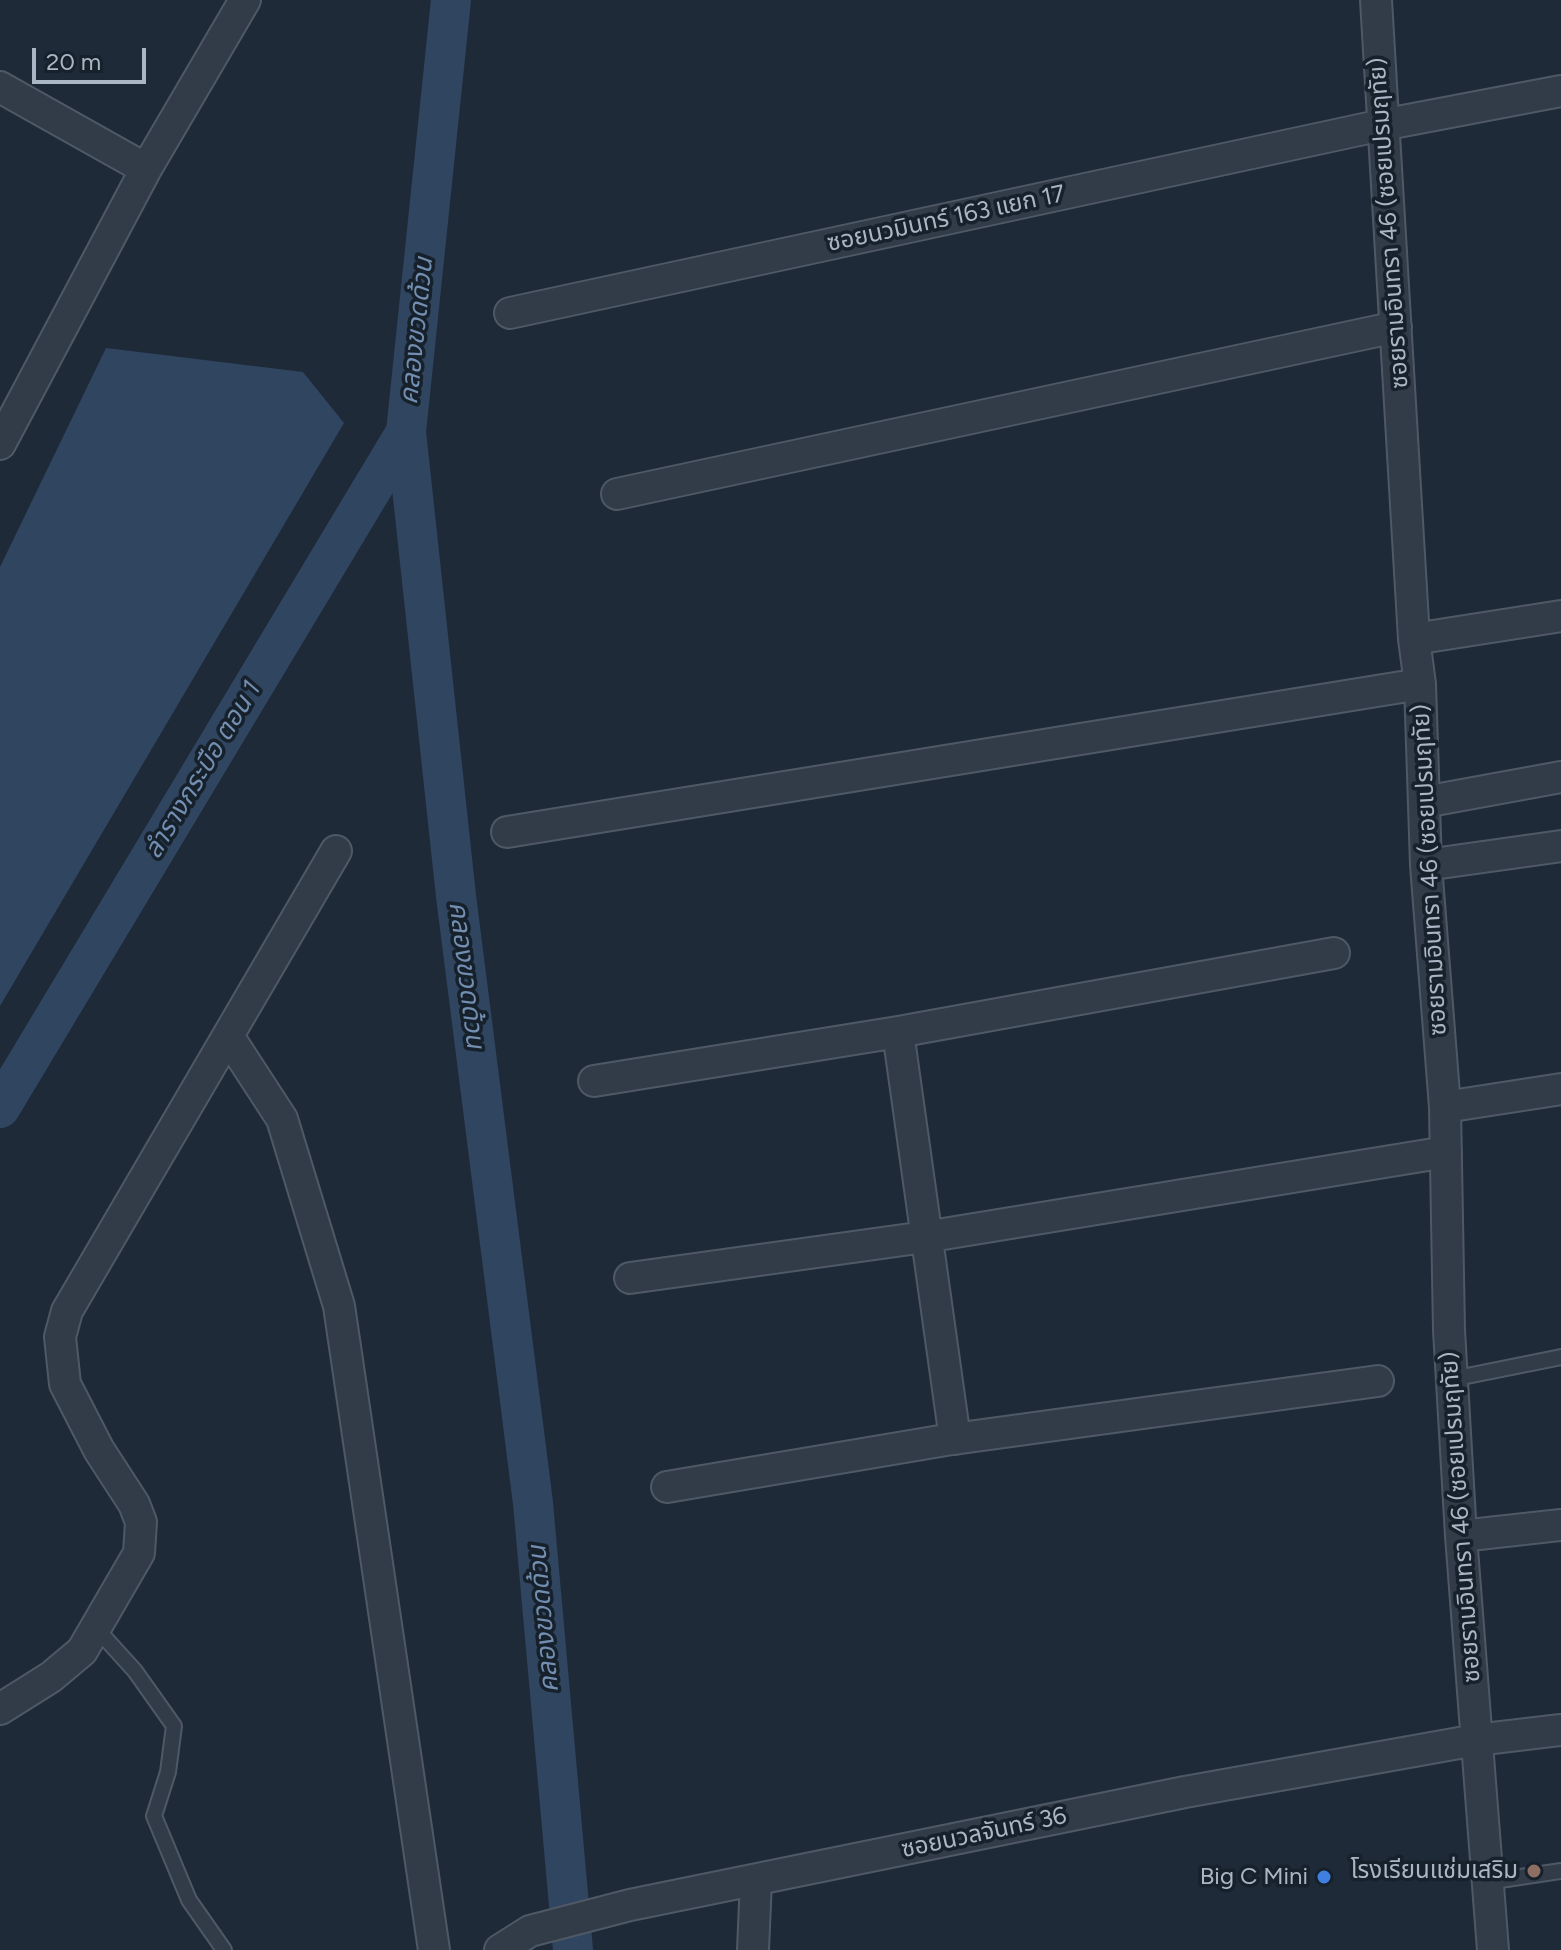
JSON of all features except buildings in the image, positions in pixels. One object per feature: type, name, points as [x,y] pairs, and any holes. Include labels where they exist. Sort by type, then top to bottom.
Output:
[{"type":"street","name":"ซอยรามอินทรา 46 (ซอยเปรมฤทัย)","points":[[1376,0],[1414,639],[1420,684],[1426,865],[1445,1107],[1452,1379],[1461,1536],[1493,1950]]},
{"type":"street","points":[[0,444],[235,3]]},
{"type":"street","points":[[0,87],[146,169]]},
{"type":"street","name":"ซอยนวมินทร์ 163 แยก 17","points":[[510,313],[1382,125],[1561,91]]},
{"type":"street","points":[[617,494],[1396,327]]},
{"type":"street","points":[[1414,639],[1561,616]]},
{"type":"street","points":[[507,832],[1420,684]]},
{"type":"street","points":[[1424,802],[1561,777]]},
{"type":"street","points":[[1426,865],[1561,846]]},
{"type":"street","points":[[0,1709],[51,1677],[82,1651],[139,1553],[141,1522],[65,1384],[60,1337],[67,1311],[336,851]]},
{"type":"street","points":[[594,1081],[898,1032],[1334,953]]},
{"type":"street","points":[[898,1032],[955,1439]]},
{"type":"street","points":[[228,1036],[282,1119],[339,1306],[434,1950]]},
{"type":"street","points":[[1445,1107],[1561,1089]]},
{"type":"street","points":[[630,1278],[925,1237],[1446,1152]]},
{"type":"street","points":[[667,1487],[955,1439],[1378,1381]]},
{"type":"street","points":[[1461,1536],[1561,1525]]},
{"type":"street","name":"ซอยนวลจันทร์ 36","points":[[500,1950],[530,1931],[630,1905],[1185,1792],[1476,1740],[1561,1730]]},
{"type":"street","points":[[753,1950],[756,1880]]},
{"type":"lane","points":[[1452,1379],[1561,1357]]},
{"type":"lane","points":[[96,1628],[135,1671],[174,1726],[168,1772],[154,1816],[189,1900],[224,1950]]},
{"type":"lane","points":[[1487,1882],[1561,1871]]},
{"type":"water","points":[[106,348],[303,372],[344,423],[0,1006],[0,567]]},
{"type":"waterway","name":"คลองขวดด้วน","points":[[451,0],[406,432],[456,896],[533,1503],[573,1950]]},
{"type":"waterway","name":"ลำรางกระบือ ตอน 1","points":[[0,1108],[406,432]]},
{"type":"place","name":"โรงเรียนแช่มเสริม","points":[[1534,1871]]},
{"type":"place","name":"Big C Mini","points":[[1324,1877]]}]
